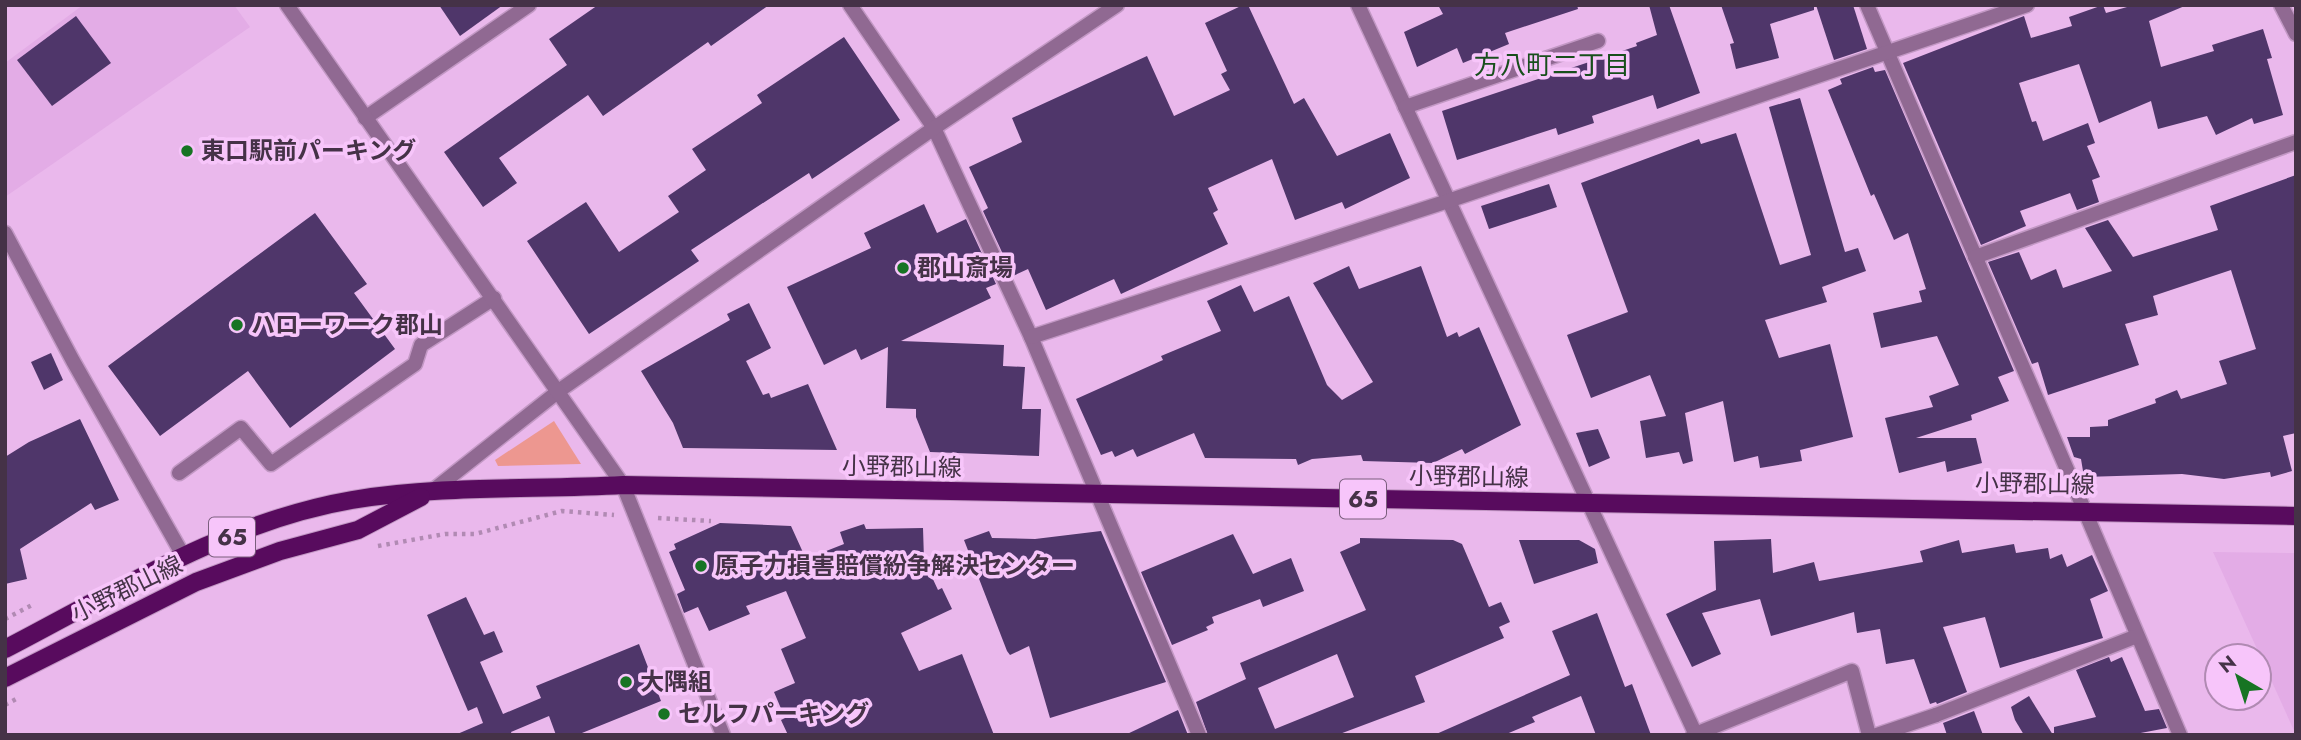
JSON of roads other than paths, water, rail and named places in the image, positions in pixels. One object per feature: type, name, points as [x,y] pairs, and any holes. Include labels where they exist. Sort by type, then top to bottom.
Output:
[{"type":"main road","name":"小野郡山線","points":[[5,649],[184,557],[269,523],[352,500],[431,492],[624,485],[1591,504],[2084,509],[2296,516]]},
{"type":"main road","name":"小野郡山線","points":[[5,678],[196,582],[280,551],[358,530],[431,492]]},
{"type":"street","points":[[287,5],[560,390],[624,485],[723,735]]},
{"type":"street","points":[[365,118],[529,5]]},
{"type":"street","points":[[850,5],[934,128],[1031,337],[1199,735]]},
{"type":"street","points":[[431,492],[560,390],[934,128],[1117,5]]},
{"type":"street","points":[[1358,5],[1591,504],[1695,734],[1852,671],[1869,735]]},
{"type":"street","points":[[1867,5],[2180,735]]},
{"type":"street","points":[[1031,337],[1448,201],[2028,5]]},
{"type":"street","points":[[2281,5],[2296,34]]},
{"type":"street","points":[[1405,107],[1598,41]]},
{"type":"street","points":[[1975,257],[2296,142]]},
{"type":"street","points":[[5,233],[73,361],[184,557]]},
{"type":"street","points":[[179,474],[241,428],[271,464],[415,364],[421,345],[494,298]]},
{"type":"street","points":[[1877,735],[1936,715],[2137,636]]},
{"type":"place","name":"東口駅前パーキング","points":[[187,151]]},
{"type":"place","name":"郡山斎場","points":[[903,268]]},
{"type":"place","name":"ハローワーク郡山","points":[[237,325]]},
{"type":"place","name":"原子力損害賠償紛争解決センター","points":[[701,566]]},
{"type":"place","name":"大隅組","points":[[626,682]]},
{"type":"place","name":"セルフパーキング","points":[[664,714]]},
{"type":"district","name":"方八町二丁目","points":[[1552,65]]}]
